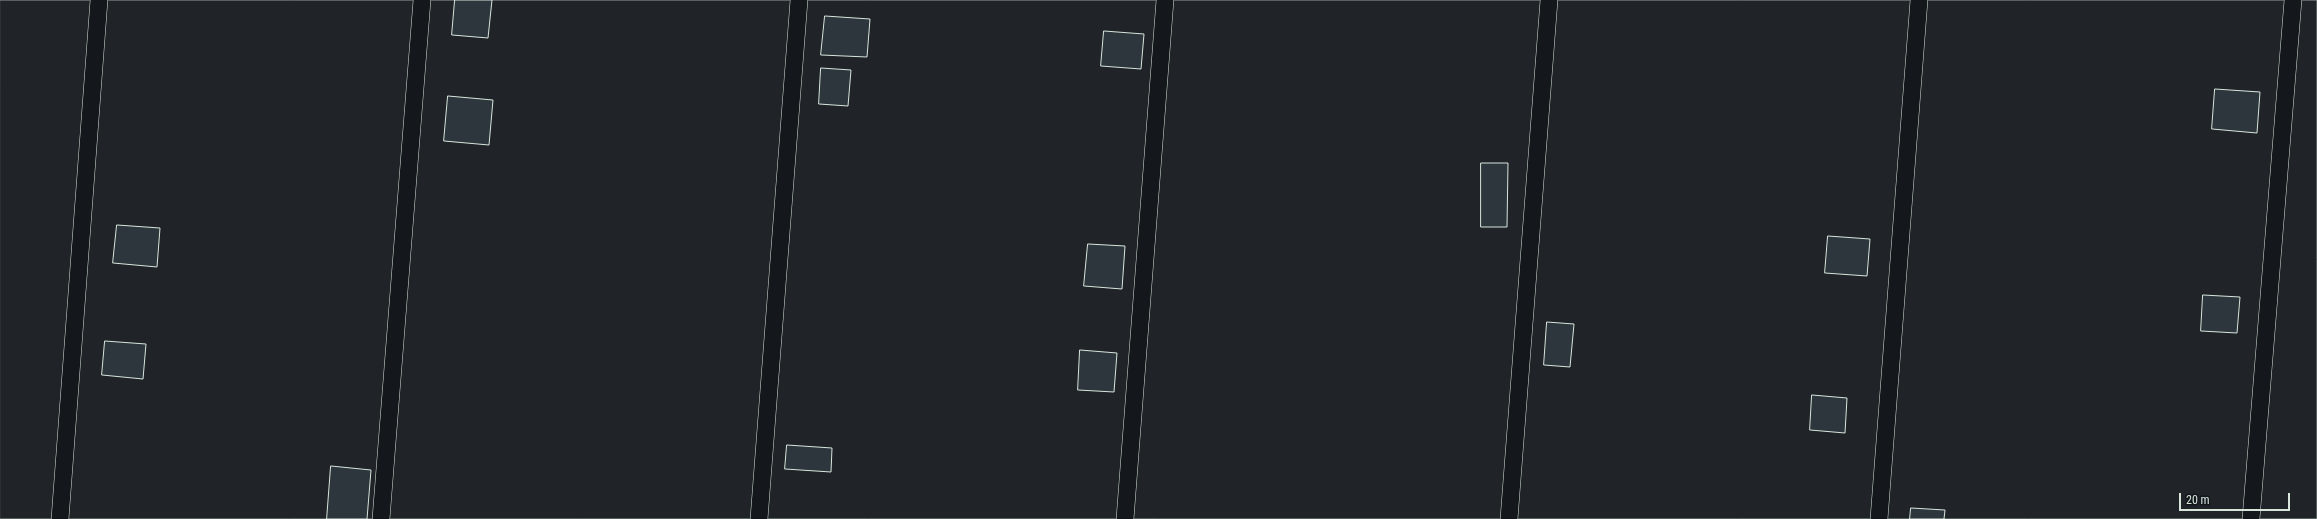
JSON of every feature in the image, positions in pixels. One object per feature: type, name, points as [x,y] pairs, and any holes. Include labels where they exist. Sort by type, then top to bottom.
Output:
[{"type":"lane","points":[[60,519],[99,0]]},
{"type":"lane","points":[[381,519],[422,0]]},
{"type":"lane","points":[[759,519],[799,0]]},
{"type":"lane","points":[[1126,519],[1165,0]]},
{"type":"lane","points":[[1510,519],[1549,0]]},
{"type":"lane","points":[[1879,519],[1919,0]]},
{"type":"lane","points":[[2250,519],[2293,0]]},
{"type":"shaded area","points":[[0,0],[2317,0],[2317,519],[0,519]]},
{"type":"building","points":[[455,0],[492,0],[488,38],[452,35]]},
{"type":"building","points":[[825,16],[870,19],[867,57],[821,55]]},
{"type":"building","points":[[1104,31],[1144,34],[1141,69],[1101,66]]},
{"type":"building","points":[[821,68],[851,70],[848,106],[819,104]]},
{"type":"building","points":[[2215,89],[2260,92],[2257,133],[2212,129]]},
{"type":"building","points":[[448,96],[493,100],[489,145],[444,141]]},
{"type":"building","points":[[1481,163],[1508,163],[1507,227],[1481,227]]},
{"type":"building","points":[[117,225],[160,228],[157,267],[113,263]]},
{"type":"building","points":[[1828,236],[1870,239],[1867,276],[1825,273]]},
{"type":"building","points":[[1088,244],[1125,246],[1122,289],[1084,286]]},
{"type":"building","points":[[2203,295],[2240,297],[2237,333],[2201,331]]},
{"type":"building","points":[[1547,322],[1574,324],[1570,367],[1544,365]]},
{"type":"building","points":[[105,341],[146,344],[143,379],[102,375]]},
{"type":"building","points":[[1080,350],[1117,353],[1114,392],[1078,390]]},
{"type":"building","points":[[1812,395],[1847,398],[1845,433],[1810,430]]},
{"type":"building","points":[[787,445],[832,448],[831,472],[785,469]]},
{"type":"building","points":[[331,466],[371,470],[367,519],[327,519]]},
{"type":"building","points":[[1911,508],[1945,510],[1944,519],[1910,519]]}]
